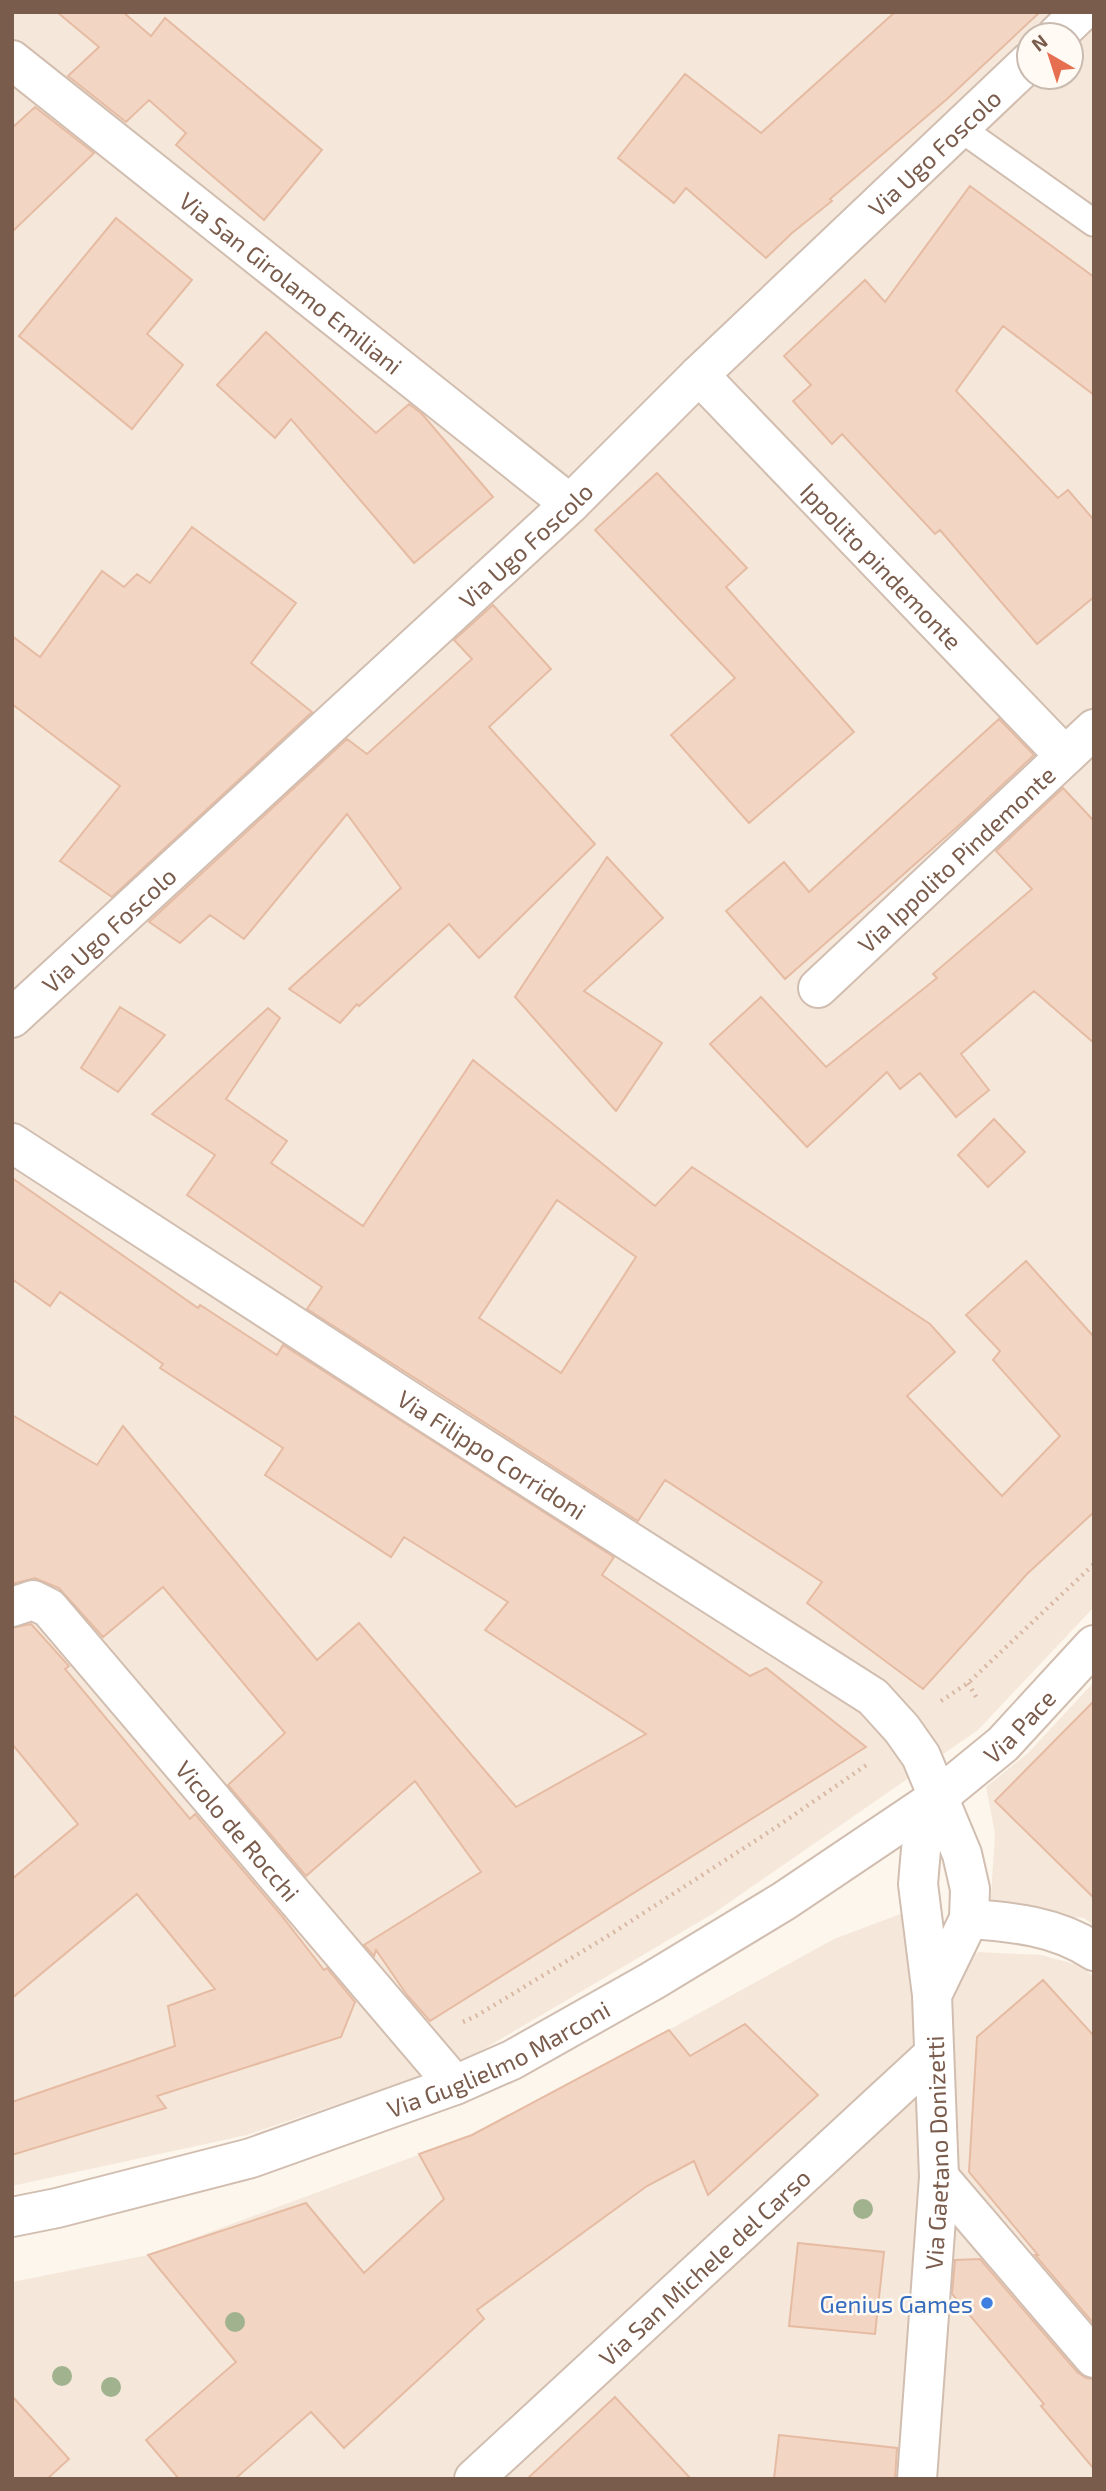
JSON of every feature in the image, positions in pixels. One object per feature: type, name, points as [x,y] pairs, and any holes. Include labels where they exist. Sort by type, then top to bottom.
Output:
[{"type":"street","name":"Via San Girolamo Emiliani","points":[[12,60],[570,504]]},
{"type":"street","name":"Via Ugo Foscolo","points":[[12,1018],[570,504],[699,375],[1015,75]]},
{"type":"street","name":"Ippolito pindemonte","points":[[699,375],[1065,756]]},
{"type":"street","name":"Via Ippolito Pindemonte","points":[[818,988],[1094,729]]},
{"type":"street","name":"Via Filippo Corridoni","points":[[12,1143],[405,1399],[873,1697],[902,1729],[921,1756],[962,1854],[970,1889],[969,1919]]},
{"type":"street","name":"Vicolo de Rocchi","points":[[12,1607],[33,1600],[49,1608],[455,2085]]},
{"type":"street","name":"Via Pace","points":[[937,1798],[1003,1744],[1094,1646]]},
{"type":"street","name":"Via Gaetano Donizetti","points":[[916,2479],[939,2177],[932,1995],[918,1884],[921,1850],[937,1798]]},
{"type":"street","name":"Via Guglielmo Marconi","points":[[12,2217],[251,2158],[455,2085],[513,2060],[652,1982],[784,1901],[937,1798]]},
{"type":"street","points":[[932,1995],[969,1919],[1051,1929],[1094,1951]]},
{"type":"street","name":"Via San Michele del Carso","points":[[474,2479],[934,2054]]},
{"type":"street","points":[[939,2177],[1094,2358]]},
{"type":"lane","points":[[960,128],[1094,223]]},
{"type":"path","points":[[419,2042],[478,2015],[611,1934],[866,1766],[902,1729],[968,1683],[1094,1564]]},
{"type":"shaded area","points":[[12,12],[1094,12],[1094,1607],[978,1730],[714,1913],[462,2062],[247,2135],[12,2186]]},
{"type":"shaded area","points":[[1094,1682],[1094,1926],[1084,1918],[990,1910],[995,1834],[986,1787],[1028,1753]]},
{"type":"shaded area","points":[[903,1913],[918,1978],[979,1952],[1041,1955],[1082,1966],[1094,1977],[1094,2479],[12,2479],[12,2282],[148,2255],[472,2135],[834,1939]]},
{"type":"building","points":[[57,12],[123,12],[151,36],[165,18],[322,150],[264,220],[176,145],[186,133],[149,100],[126,122],[68,76],[99,47]]},
{"type":"building","points":[[895,12],[1040,12],[1030,21],[1015,21],[1015,35],[947,99],[766,258],[686,188],[674,203],[618,158],[685,74],[761,133]]},
{"type":"building","points":[[35,107],[94,153],[12,232],[12,128]]},
{"type":"building","points":[[970,186],[1094,277],[1094,395],[1003,326],[956,391],[1058,498],[1068,490],[1094,520],[1094,597],[1037,644],[940,530],[935,534],[842,434],[832,444],[793,401],[811,385],[784,356],[865,280],[885,302]]},
{"type":"building","points":[[116,218],[192,280],[147,334],[183,365],[132,429],[19,336]]},
{"type":"building","points":[[266,332],[376,433],[409,404],[422,414],[493,497],[414,563],[291,419],[275,438],[217,385]]},
{"type":"building","points":[[657,473],[747,568],[726,587],[854,732],[749,823],[671,735],[735,678],[595,530]]},
{"type":"building","points":[[192,527],[296,603],[251,663],[312,712],[112,897],[60,861],[120,786],[12,704],[12,636],[40,657],[102,571],[124,587],[137,574],[150,583]]},
{"type":"building","points":[[493,605],[551,669],[489,727],[595,844],[479,958],[449,924],[359,1006],[357,1004],[340,1023],[289,989],[401,888],[347,814],[244,939],[210,915],[180,943],[149,922],[347,739],[367,754],[472,659],[454,640]]},
{"type":"building","points":[[999,719],[1034,755],[966,819],[785,979],[726,911],[784,862],[809,892]]},
{"type":"building","points":[[1063,788],[1094,821],[1094,1043],[1034,991],[961,1054],[989,1090],[956,1117],[920,1073],[900,1089],[887,1072],[807,1147],[710,1044],[761,997],[826,1067],[937,978],[933,974],[1032,889],[996,851]]},
{"type":"building","points":[[607,857],[663,918],[584,991],[662,1043],[616,1111],[515,997]]},
{"type":"building","points":[[120,1007],[165,1035],[118,1092],[81,1068]]},
{"type":"building","points":[[268,1008],[280,1018],[226,1099],[287,1141],[271,1163],[363,1226],[473,1060],[655,1206],[692,1167],[930,1324],[955,1352],[907,1396],[1002,1496],[1060,1436],[993,1360],[1000,1351],[966,1315],[1026,1261],[1094,1337],[1094,1512],[1027,1574],[923,1689],[807,1603],[822,1582],[665,1480],[638,1521],[307,1309],[322,1287],[187,1195],[215,1155],[152,1114]],"holes":[[[557,1200],[636,1257],[561,1373],[479,1318]]]},
{"type":"building","points":[[994,1119],[1025,1152],[988,1187],[958,1155]]},
{"type":"building","points":[[12,1178],[198,1308],[200,1305],[277,1355],[283,1345],[614,1557],[602,1575],[750,1676],[766,1668],[866,1747],[430,2021],[407,1995],[376,1950],[374,1956],[364,1945],[481,1872],[415,1781],[306,1876],[228,1785],[285,1733],[163,1587],[103,1637],[59,1588],[35,1578],[12,1584],[12,1415],[97,1465],[123,1426],[317,1660],[359,1623],[516,1807],[646,1734],[485,1630],[508,1602],[404,1537],[391,1557],[265,1475],[283,1448],[160,1368],[163,1364],[60,1292],[50,1306],[12,1279]]},
{"type":"building","points":[[31,1624],[69,1666],[65,1669],[190,1819],[195,1814],[324,1970],[327,1968],[355,2002],[341,2037],[157,2096],[166,2108],[12,2155],[12,2102],[175,2046],[168,2006],[215,1989],[137,1894],[12,1998],[12,1879],[78,1824],[12,1744],[12,1628]]},
{"type":"building","points":[[1094,1701],[1094,1898],[995,1801]]},
{"type":"building","points":[[1043,1980],[1094,2036],[1094,2324],[969,2172],[977,2037]]},
{"type":"building","points":[[745,2024],[818,2095],[708,2195],[694,2161],[647,2186],[477,2310],[484,2319],[344,2448],[311,2412],[235,2479],[179,2479],[146,2440],[236,2362],[148,2255],[306,2203],[364,2273],[444,2199],[419,2154],[472,2135],[669,2030],[690,2056]]},
{"type":"building","points":[[798,2243],[884,2252],[875,2334],[789,2326]]},
{"type":"building","points":[[980,2259],[1077,2372],[1086,2378],[1094,2379],[1094,2469],[1041,2406],[1044,2404],[952,2294],[955,2260]]},
{"type":"building","points":[[12,2396],[69,2459],[47,2479],[12,2479]]},
{"type":"building","points":[[615,2397],[691,2479],[527,2479],[586,2424]]},
{"type":"building","points":[[779,2435],[897,2448],[895,2479],[774,2479]]},
{"type":"place","name":"Genius Games","points":[[987,2303]]}]
